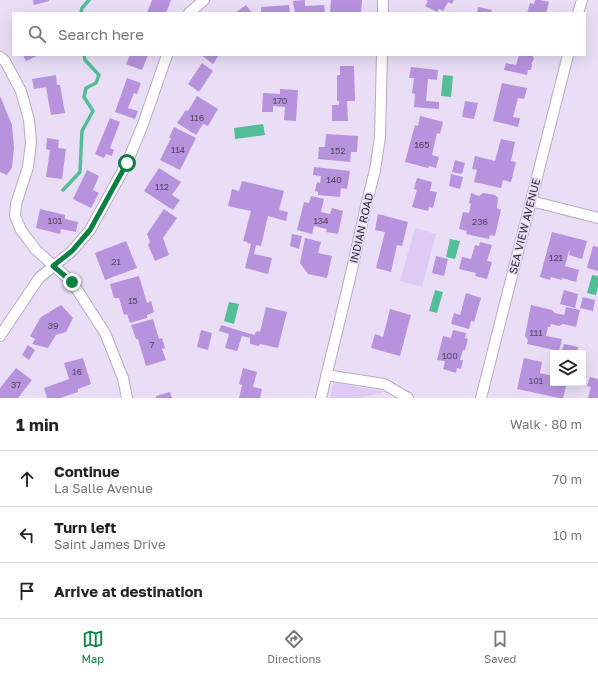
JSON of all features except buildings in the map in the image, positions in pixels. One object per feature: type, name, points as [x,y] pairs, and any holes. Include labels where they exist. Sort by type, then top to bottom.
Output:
[{"type":"street","points":[[190,12],[204,0]]},
{"type":"street","points":[[383,0],[383,12]]},
{"type":"street","points":[[578,12],[582,0]]},
{"type":"street","points":[[0,336],[39,278],[72,251],[90,230],[127,163],[168,56]]},
{"type":"street","name":"INDIAN ROAD","points":[[320,398],[375,170],[380,137],[382,56]]},
{"type":"street","name":"SEA VIEW AVENUE","points":[[482,398],[568,56]]},
{"type":"street","points":[[0,57],[5,61],[21,91],[29,120],[31,142],[28,167],[16,204],[15,216],[21,230],[36,250],[72,282],[105,333],[123,378],[127,398]]},
{"type":"street","points":[[531,201],[598,218]]},
{"type":"street","points":[[326,375],[384,384],[408,398]]},
{"type":"shaded area","points":[[443,75],[453,76],[451,97],[441,96]]},
{"type":"shaded area","points":[[263,124],[265,135],[235,139],[234,128]]},
{"type":"shaded area","points":[[415,228],[436,234],[422,287],[400,281]]},
{"type":"shaded area","points":[[450,239],[460,241],[455,259],[446,257]]},
{"type":"shaded area","points":[[592,275],[598,276],[596,295],[587,293]]},
{"type":"shaded area","points":[[435,290],[443,292],[437,313],[429,311]]},
{"type":"shaded area","points":[[229,302],[239,304],[234,324],[224,321]]},
{"type":"shaded area","points":[[336,383],[382,391],[382,393],[357,398],[330,398],[333,385]]},
{"type":"waterway","points":[[81,12],[82,8],[89,0]]},
{"type":"waterway","points":[[63,190],[80,172],[82,131],[93,111],[84,97],[86,88],[96,83],[99,75],[85,60],[84,56]]},
{"type":"route","points":[[72,282],[53,266],[72,251],[90,230],[127,163]]}]
